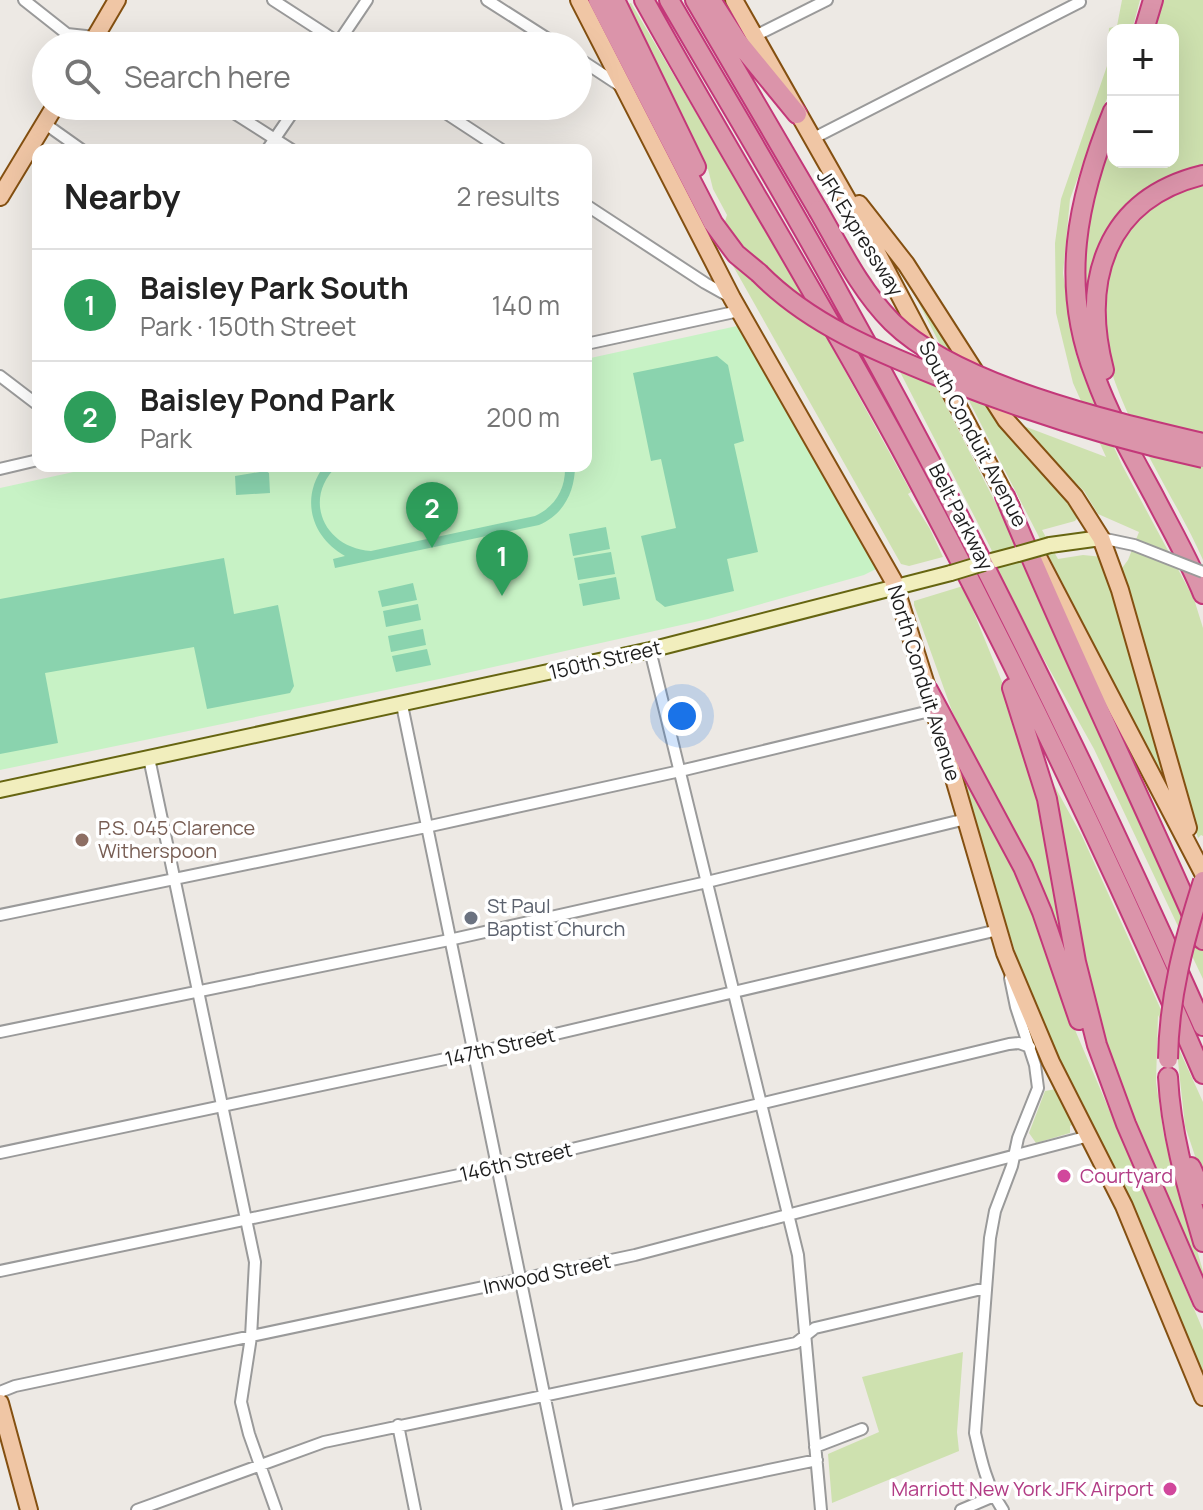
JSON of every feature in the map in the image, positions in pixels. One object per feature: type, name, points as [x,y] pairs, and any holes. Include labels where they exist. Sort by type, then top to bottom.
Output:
[{"type":"highway","points":[[598,0],[713,223],[736,254],[786,298],[814,318],[918,368],[1074,425],[1203,458]]},
{"type":"highway","points":[[615,0],[639,83]]},
{"type":"highway","name":"Belt Parkway","points":[[644,0],[884,417],[979,599],[1091,826],[1203,1074]]},
{"type":"highway","name":"Belt Parkway","points":[[669,0],[824,266],[984,567],[1089,778],[1203,1026]]},
{"type":"highway","name":"JFK Expressway","points":[[695,0],[859,281],[880,309],[906,335],[936,356],[985,378],[1054,402],[1197,441]]},
{"type":"highway","points":[[711,0],[738,42],[797,114]]},
{"type":"highway","points":[[1146,24],[1153,0]]},
{"type":"highway","points":[[1107,127],[1080,208],[1075,263],[1083,337],[1093,373],[1111,414],[1203,594]]},
{"type":"highway","points":[[1150,488],[1105,372],[1096,327],[1097,283],[1112,241],[1135,211],[1171,186],[1203,175]]},
{"type":"highway","points":[[1005,496],[1044,592],[1129,772],[1203,940]]},
{"type":"highway","points":[[979,599],[1043,781],[1087,1009],[1126,1124]]},
{"type":"highway","points":[[928,690],[1023,867],[1087,1042],[1203,1302]]},
{"type":"highway","points":[[1089,778],[1155,895],[1203,996]]},
{"type":"highway","points":[[1203,875],[1176,972],[1168,1068],[1174,1138],[1203,1242]]},
{"type":"highway","points":[[1168,1068],[1184,1144],[1203,1195]]},
{"type":"main road","points":[[99,32],[117,0]]},
{"type":"main road","name":"North Conduit Avenue","points":[[579,0],[639,83],[735,305],[895,586],[1005,953],[1039,1037],[1136,1233],[1203,1397]]},
{"type":"main road","name":"South Conduit Avenue","points":[[734,0],[891,278],[1203,875]]},
{"type":"main road","points":[[0,197],[46,120]]},
{"type":"main road","points":[[829,169],[897,250],[1012,428],[1068,489],[1101,538],[1120,590],[1171,775],[1203,875]]},
{"type":"main road","name":"150th Street","points":[[0,790],[650,650],[1050,545],[1101,538]]},
{"type":"main road","points":[[0,1403],[29,1510]]},
{"type":"street","points":[[24,0],[64,32]]},
{"type":"street","points":[[273,0],[321,32]]},
{"type":"street","points":[[348,32],[367,0]]},
{"type":"street","points":[[487,0],[537,32]]},
{"type":"street","points":[[753,37],[827,0]]},
{"type":"street","points":[[812,139],[1080,1]]},
{"type":"street","points":[[592,64],[639,83]]},
{"type":"street","points":[[245,120],[283,144]]},
{"type":"street","points":[[271,144],[288,120]]},
{"type":"street","points":[[456,120],[493,144]]},
{"type":"street","points":[[44,123],[74,144]]},
{"type":"street","points":[[592,209],[735,305]]},
{"type":"street","points":[[592,342],[735,305]]},
{"type":"street","points":[[0,376],[32,400]]},
{"type":"street","points":[[0,469],[32,461]]},
{"type":"street","name":"150th Street","points":[[1101,538],[1134,545],[1203,572]]},
{"type":"street","points":[[650,650],[798,1255],[821,1510]]},
{"type":"street","points":[[402,705],[568,1510]]},
{"type":"street","points":[[0,915],[426,827],[680,771],[934,710]]},
{"type":"street","points":[[149,758],[255,1262],[251,1337],[241,1402],[276,1510]]},
{"type":"street","points":[[0,1032],[449,940],[966,819]]},
{"type":"street","name":"147th Street","points":[[0,1153],[473,1054],[998,930]]},
{"type":"street","points":[[1003,1510],[981,1463],[975,1433],[990,1238],[995,1211],[1018,1138],[1038,1088],[1005,953]]},
{"type":"street","name":"146th Street","points":[[0,1271],[497,1167],[1012,1043],[1030,1047]]},
{"type":"street","name":"Inwood Street","points":[[0,1392],[15,1386],[520,1281],[789,1217],[1089,1136]]},
{"type":"street","points":[[137,1510],[324,1442],[788,1345],[815,1328],[986,1288]]},
{"type":"street","points":[[398,1425],[415,1510]]},
{"type":"street","points":[[815,1447],[862,1429]]},
{"type":"street","points":[[577,1510],[817,1460]]},
{"type":"street","points":[[961,1510],[994,1496]]},
{"type":"green space","points":[[1122,0],[1140,0],[1134,24],[1117,24]]},
{"type":"green space","points":[[1159,0],[1203,0],[1203,168],[1123,212],[1096,254],[1086,302],[1085,228],[1092,187],[1107,147],[1107,168],[1179,168],[1179,24],[1154,24]]},
{"type":"green space","points":[[631,3],[799,287],[943,557],[909,566],[901,564],[719,241],[727,215],[713,189],[708,169],[703,168],[626,4]]},
{"type":"green space","points":[[1107,66],[1107,98],[1070,199],[1063,273],[1076,355],[1092,398],[1122,465],[1194,599],[1203,628],[1203,836],[1198,838],[1119,572],[1128,560],[1139,532],[1098,514],[1084,491],[1021,425],[1106,457],[1073,383],[1056,313],[1055,243],[1061,199]]},
{"type":"green space","points":[[1203,181],[1203,560],[1133,425],[1113,376],[1101,328],[1102,281],[1119,238],[1158,200]]},
{"type":"green space","points":[[915,286],[1068,496],[1078,517],[1075,521],[1042,530],[1058,559],[1083,555],[1103,557],[1168,781],[1165,782],[911,288]]},
{"type":"green space","points":[[737,326],[876,569],[708,619],[444,678],[0,770],[0,488],[73,472],[592,472],[592,358]]},
{"type":"green space","points":[[717,356],[728,365],[744,441],[734,444],[758,552],[727,559],[734,591],[665,607],[656,600],[641,536],[676,528],[661,459],[651,461],[633,373]]},
{"type":"green space","points":[[897,366],[935,384],[1042,594],[1203,951],[1203,979],[1094,749],[990,563],[987,554],[992,551]]},
{"type":"green space","points":[[268,472],[270,493],[236,495],[235,476]]},
{"type":"green space","points":[[320,472],[332,472],[321,493],[320,507],[330,531],[355,548],[371,551],[535,516],[548,508],[558,496],[565,472],[574,472],[566,502],[555,515],[539,525],[335,568],[333,559],[345,556],[333,548],[317,528],[311,504]]},
{"type":"green space","points":[[606,527],[610,549],[573,556],[569,534]]},
{"type":"green space","points":[[611,552],[615,574],[578,580],[574,558]]},
{"type":"green space","points":[[224,558],[234,614],[278,605],[294,686],[290,693],[207,709],[194,647],[45,673],[58,743],[0,754],[0,599]]},
{"type":"green space","points":[[616,577],[620,599],[583,606],[579,584]]},
{"type":"green space","points":[[413,583],[417,600],[382,607],[378,591]]},
{"type":"green space","points":[[963,586],[1020,726],[1043,801],[1073,971],[952,711],[914,605],[914,601]]},
{"type":"green space","points":[[418,604],[421,620],[386,627],[383,611]]},
{"type":"green space","points":[[423,629],[426,645],[391,652],[388,636]]},
{"type":"green space","points":[[427,649],[431,665],[396,672],[392,656]]},
{"type":"green space","points":[[962,772],[1011,857],[1064,1004],[1203,1330],[1203,1374],[1142,1225],[1035,1010],[1007,927]]},
{"type":"green space","points":[[1054,785],[1082,836],[1203,1102],[1203,1180],[1185,1126],[1177,1052],[1158,1015],[1156,1082],[1164,1136],[1203,1271],[1203,1287],[1131,1121],[1083,987]]},
{"type":"green space","points":[[1056,1089],[1074,1124],[1070,1126],[1070,1133],[1036,1143],[1029,1133],[1045,1091]]},
{"type":"green space","points":[[963,1352],[957,1432],[959,1451],[832,1503],[828,1454],[879,1432],[862,1377]]},
{"type":"place","name":"Baisley Pond Park","points":[[432,548]]},
{"type":"place","name":"Baisley Park South","points":[[502,596]]},
{"type":"place","name":"P.S. 045 Clarence Witherspoon","points":[[82,840]]},
{"type":"place","name":"St Paul Baptist Church","points":[[471,918]]},
{"type":"place","name":"Courtyard","points":[[1064,1176]]},
{"type":"place","name":"Marriott New York JFK Airport","points":[[1170,1489]]}]
